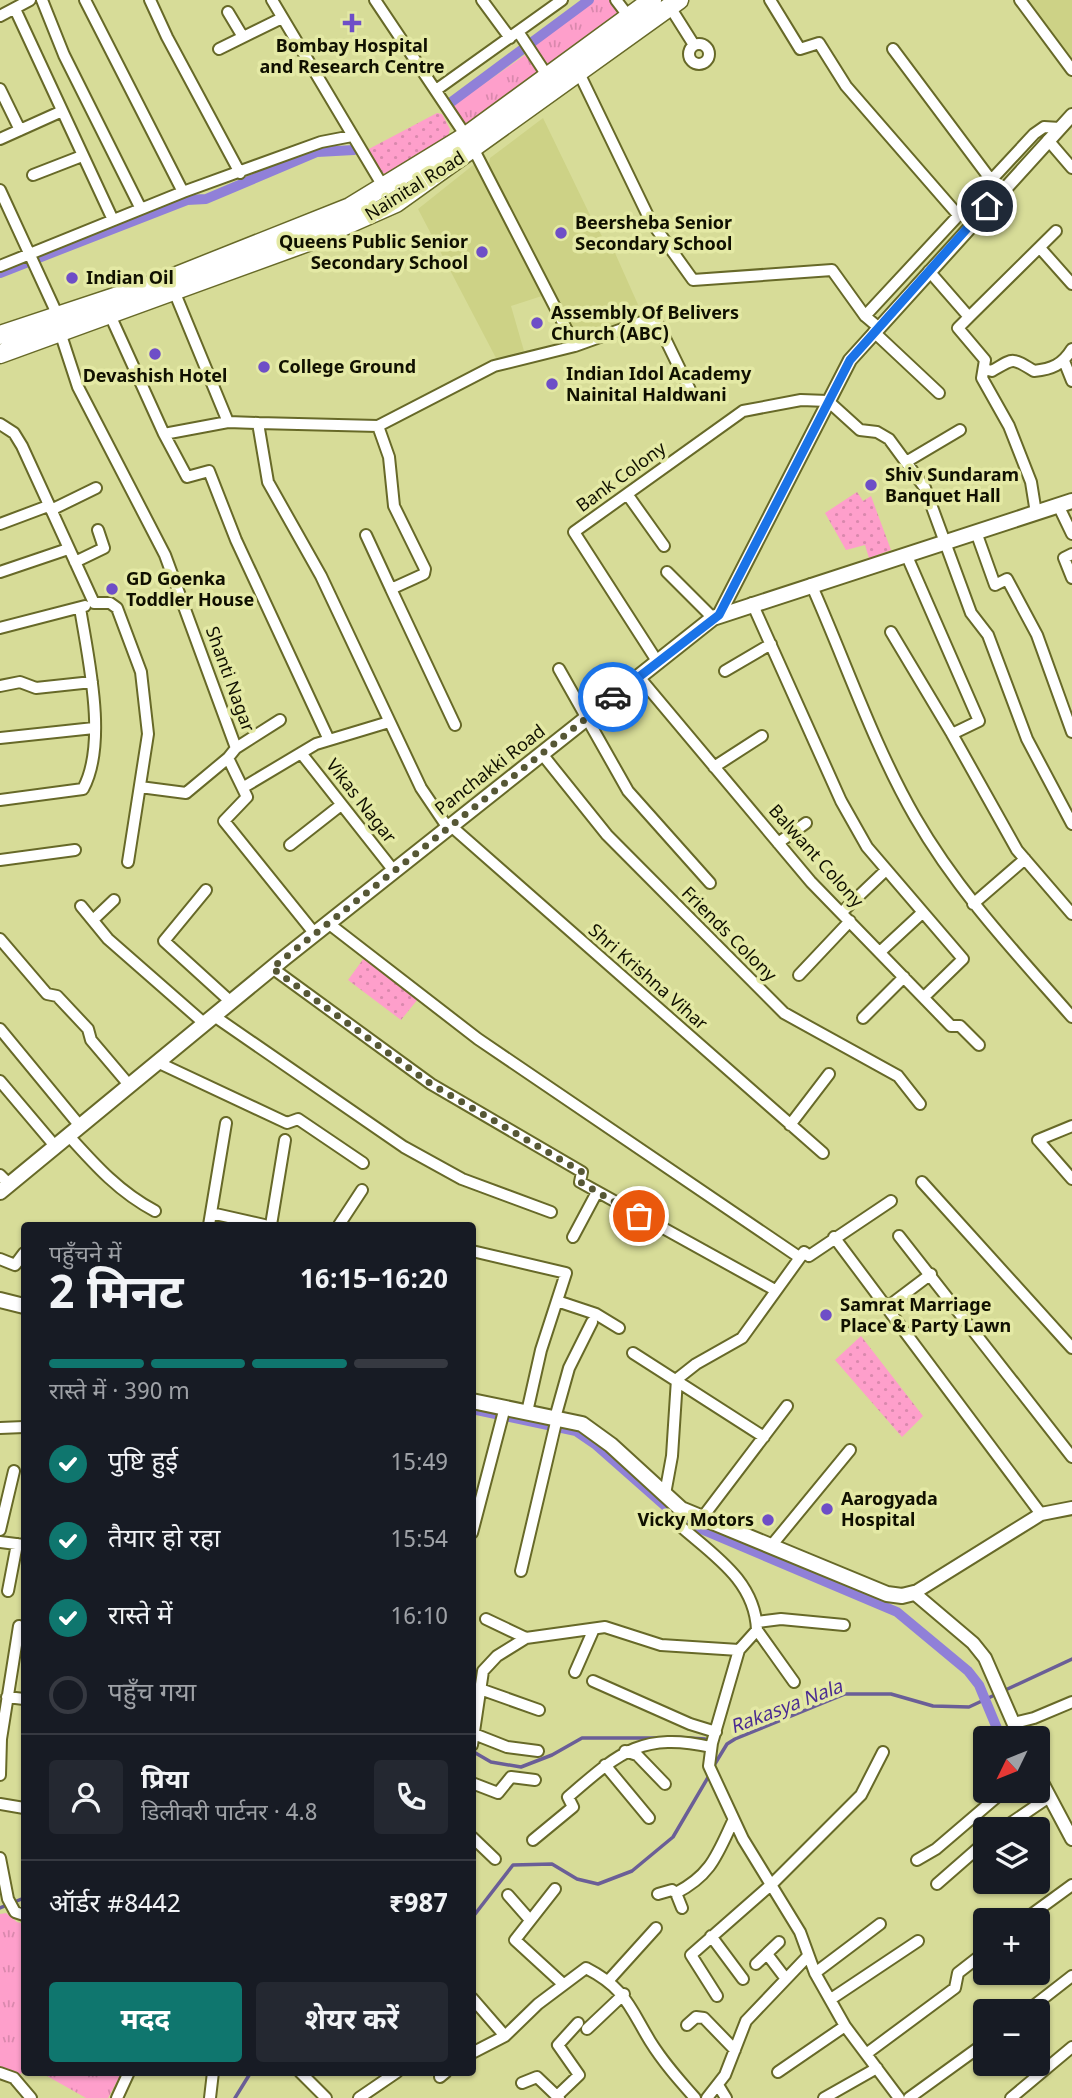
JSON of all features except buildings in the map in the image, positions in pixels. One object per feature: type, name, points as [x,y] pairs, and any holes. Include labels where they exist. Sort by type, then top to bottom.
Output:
[{"type":"highway","name":"Nainital Road","points":[[0,335],[110,315],[308,242],[394,204],[548,77],[575,66],[652,0]]},
{"type":"highway","name":"Nainital Road","points":[[0,354],[121,296],[307,226],[384,188],[470,143],[575,66],[675,4]]},
{"type":"highway","points":[[384,188],[394,204]]},
{"type":"main road","name":"Panchakki Road","points":[[3,1183],[55,1146],[315,933],[716,617],[752,603],[1065,503]]},
{"type":"main road","points":[[0,1300],[21,1305]]},
{"type":"main road","points":[[476,1402],[504,1413],[527,1412],[556,1422],[590,1428],[665,1494],[680,1514],[702,1517],[887,1594],[902,1596],[914,1593]]},
{"type":"street","points":[[0,16],[30,0]]},
{"type":"street","points":[[42,0],[64,55],[141,209]]},
{"type":"street","points":[[85,0],[183,192]]},
{"type":"street","points":[[150,0],[240,173]]},
{"type":"street","points":[[271,0],[384,188]]},
{"type":"street","points":[[376,0],[470,143],[575,346]]},
{"type":"street","points":[[482,0],[521,41],[548,77]]},
{"type":"street","points":[[436,90],[521,41],[562,0]]},
{"type":"street","points":[[616,0],[629,17]]},
{"type":"street","points":[[770,0],[800,49],[819,43],[846,86],[959,216]]},
{"type":"street","points":[[1020,0],[1072,70]]},
{"type":"street","points":[[675,4],[694,45]]},
{"type":"street","points":[[15,9],[60,112],[113,220]]},
{"type":"street","points":[[228,12],[243,37]]},
{"type":"street","points":[[219,49],[282,18]]},
{"type":"street","points":[[893,49],[992,180]]},
{"type":"street","points":[[575,66],[650,220],[693,279],[832,270],[876,330],[939,393]]},
{"type":"street","points":[[0,89],[20,130]]},
{"type":"street","points":[[0,139],[60,112]]},
{"type":"street","points":[[667,572],[716,617],[850,360],[1072,115]]},
{"type":"street","points":[[865,316],[1034,134],[1044,127],[1060,128]]},
{"type":"street","points":[[0,266],[33,257],[113,220],[183,192],[321,142],[352,136]]},
{"type":"street","points":[[1048,140],[1072,168]]},
{"type":"street","points":[[33,175],[82,156]]},
{"type":"street","name":"Shanti Nagar","points":[[0,190],[33,257],[59,324],[78,387],[165,555],[236,748],[228,758],[244,788]]},
{"type":"street","points":[[1036,513],[1031,482],[1009,426],[982,377],[985,360],[958,328],[1056,231]]},
{"type":"street","points":[[1040,248],[1072,284]]},
{"type":"street","points":[[929,271],[969,317]]},
{"type":"street","points":[[174,291],[228,422]]},
{"type":"street","points":[[110,315],[164,434],[187,477],[208,471],[236,540],[329,740]]},
{"type":"street","points":[[164,434],[228,422],[378,426],[494,366],[575,346],[650,319],[659,326],[691,392]]},
{"type":"street","points":[[984,369],[992,371],[1008,359],[1014,359],[1034,371],[1049,369],[1065,361],[1072,348]]},
{"type":"street","points":[[1065,361],[1072,382]]},
{"type":"street","name":"Bank Colony","points":[[657,661],[573,533],[743,411],[801,400],[828,401]]},
{"type":"street","points":[[828,401],[860,430],[877,432],[889,439],[929,497],[971,613],[988,635],[1027,739],[1072,824]]},
{"type":"street","name":"Shri Krishna Vihar","points":[[258,423],[268,482],[321,576],[421,788],[449,827],[823,1153]]},
{"type":"street","points":[[0,424],[14,433],[22,446],[94,603]]},
{"type":"street","points":[[378,426],[388,457],[394,506],[425,569],[424,574],[391,589]]},
{"type":"street","points":[[906,463],[960,430]]},
{"type":"street","points":[[0,524],[49,508],[96,488]]},
{"type":"street","points":[[627,494],[664,545]]},
{"type":"street","points":[[1065,503],[1072,534]]},
{"type":"street","points":[[75,562],[104,548],[98,530]]},
{"type":"street","points":[[976,532],[995,585],[1007,579],[1037,635],[1072,732]]},
{"type":"street","points":[[366,535],[455,725]]},
{"type":"street","points":[[0,572],[68,548]]},
{"type":"street","points":[[906,554],[979,721],[952,734]]},
{"type":"street","points":[[1072,554],[1064,558],[1072,578]]},
{"type":"street","points":[[811,584],[878,741],[914,817],[973,904],[1072,1017]]},
{"type":"street","points":[[0,628],[94,603],[110,603],[117,608],[141,672],[148,734],[128,862]]},
{"type":"street","points":[[752,603],[841,801],[867,847],[963,959],[924,997]]},
{"type":"street","points":[[0,800],[83,789],[89,777],[96,709],[80,608]]},
{"type":"street","points":[[891,632],[952,734],[993,811],[1025,859],[1072,914]]},
{"type":"street","points":[[725,670],[771,644]]},
{"type":"street","points":[[559,669],[628,790],[710,883]]},
{"type":"street","name":"Balwant Colony","points":[[639,677],[778,843],[846,917],[951,1026],[960,1026],[979,1045]]},
{"type":"street","points":[[0,685],[20,682],[36,688],[92,682]]},
{"type":"street","points":[[236,748],[280,720]]},
{"type":"street","points":[[315,933],[224,821],[247,797],[244,788],[301,753],[329,740],[389,722]]},
{"type":"street","points":[[0,737],[94,728]]},
{"type":"street","points":[[714,767],[762,736]]},
{"type":"street","name":"Vikas Nagar","points":[[301,753],[394,871]]},
{"type":"street","name":"Friends Colony","points":[[542,754],[607,835],[784,1013],[898,1076],[920,1104]]},
{"type":"street","points":[[140,787],[186,793],[228,758]]},
{"type":"street","points":[[290,845],[341,805]]},
{"type":"street","points":[[778,843],[806,823]]},
{"type":"street","points":[[0,860],[75,850]]},
{"type":"street","points":[[973,904],[1025,859]]},
{"type":"street","points":[[799,975],[885,871]]},
{"type":"street","points":[[206,890],[164,941],[231,1002]]},
{"type":"street","points":[[93,920],[114,900]]},
{"type":"street","points":[[81,906],[108,939],[210,1020],[404,1147],[462,1178],[551,1212]]},
{"type":"street","points":[[881,951],[922,913]]},
{"type":"street","points":[[328,923],[478,1039],[799,1257]]},
{"type":"street","points":[[0,939],[47,994],[57,996],[88,1029],[91,1040],[130,1086]]},
{"type":"street","points":[[272,968],[431,1084],[582,1172],[580,1182],[775,1290]]},
{"type":"street","points":[[863,1018],[904,977]]},
{"type":"street","points":[[0,1029],[107,1178],[130,1198],[155,1212]]},
{"type":"street","points":[[158,1062],[287,1123],[298,1119],[363,1163]]},
{"type":"street","points":[[790,1125],[829,1074]]},
{"type":"street","points":[[0,1081],[55,1146]]},
{"type":"street","points":[[226,1123],[210,1219],[237,1222]]},
{"type":"street","points":[[1072,1126],[1038,1140],[1072,1179]]},
{"type":"street","points":[[271,1222],[285,1140]]},
{"type":"street","points":[[922,1182],[1072,1348]]},
{"type":"street","points":[[341,1222],[362,1190]]},
{"type":"street","points":[[573,1237],[597,1192]]},
{"type":"street","points":[[665,1494],[672,1456],[677,1379],[696,1364],[741,1338],[758,1319],[775,1290],[804,1252],[809,1256],[891,1200]]},
{"type":"street","points":[[900,1236],[1072,1457]]},
{"type":"street","points":[[834,1237],[1041,1514]]},
{"type":"street","points":[[476,1252],[566,1273],[527,1412]]},
{"type":"street","points":[[0,1259],[15,1265],[21,1257]]},
{"type":"street","points":[[886,1308],[931,1274]]},
{"type":"street","points":[[557,1301],[596,1314],[619,1328]]},
{"type":"street","points":[[521,1571],[569,1368],[592,1322]]},
{"type":"street","points":[[633,1353],[764,1437]]},
{"type":"street","points":[[702,1517],[787,1406]]},
{"type":"street","points":[[476,1518],[504,1413]]},
{"type":"street","points":[[0,1427],[21,1427]]},
{"type":"street","points":[[771,1546],[850,1450]]},
{"type":"street","points":[[0,1530],[14,1471]]},
{"type":"street","points":[[1015,1726],[985,1658],[973,1643],[914,1593],[1041,1514],[1072,1508]]},
{"type":"street","points":[[680,1514],[678,1524],[743,1584],[755,1605],[757,1626],[794,1682]]},
{"type":"street","points":[[0,1542],[21,1545],[8,1591]]},
{"type":"street","points":[[486,1619],[526,1638]]},
{"type":"street","points":[[844,1625],[781,1619],[757,1626],[739,1650],[711,1747],[709,1766],[733,1821],[773,1883],[800,1932],[815,1973],[845,2026],[899,2098]]},
{"type":"street","points":[[0,1775],[8,1697],[19,1654],[19,1626]]},
{"type":"street","points":[[476,1707],[480,1689],[478,1669],[526,1638],[593,1631],[605,1627],[661,1645],[739,1650]]},
{"type":"street","points":[[575,1672],[593,1631]]},
{"type":"street","points":[[593,1681],[621,1696],[716,1732]]},
{"type":"street","points":[[480,1689],[539,1710]]},
{"type":"street","points":[[8,1697],[21,1699]]},
{"type":"street","points":[[1014,1723],[1034,1718],[1072,1702]]},
{"type":"street","points":[[476,1741],[538,1751]]},
{"type":"street","points":[[534,1840],[573,1807],[568,1797],[625,1751],[662,1742],[692,1742],[711,1747]]},
{"type":"street","points":[[625,1751],[637,1755],[665,1784]]},
{"type":"street","points":[[717,1996],[691,1958],[711,1936],[773,1883],[860,1795],[883,1752]]},
{"type":"street","points":[[605,1765],[649,1818]]},
{"type":"street","points":[[476,1785],[498,1793],[511,1777],[535,1780]]},
{"type":"street","points":[[1050,1799],[1072,1839]]},
{"type":"street","points":[[918,1860],[989,1803]]},
{"type":"street","points":[[1020,1817],[1040,1803]]},
{"type":"street","points":[[0,1804],[21,1808]]},
{"type":"street","points":[[676,1893],[697,1882],[707,1871],[733,1821]]},
{"type":"street","points":[[476,1841],[495,1859]]},
{"type":"street","points":[[937,1884],[973,1852]]},
{"type":"street","points":[[0,1858],[18,1910]]},
{"type":"street","points":[[1040,1908],[1072,1885]]},
{"type":"street","points":[[555,1889],[516,1935],[517,1944],[563,1984]]},
{"type":"street","points":[[658,1894],[672,1890],[682,1908]]},
{"type":"street","points":[[508,1895],[530,1920]]},
{"type":"street","points":[[815,1973],[880,1924]]},
{"type":"street","points":[[609,1980],[656,1928]]},
{"type":"street","points":[[711,1936],[743,1979]]},
{"type":"street","points":[[831,1999],[918,1941]]},
{"type":"street","points":[[756,1964],[779,1942]]},
{"type":"street","points":[[767,1954],[786,1979]]},
{"type":"street","points":[[707,2098],[718,2085],[746,2021],[808,1956]]},
{"type":"street","points":[[866,2054],[955,1988],[958,1973],[973,1961]]},
{"type":"street","points":[[476,2051],[505,2036],[563,1984],[586,1968],[609,1980],[624,1994],[650,2041],[695,2098]]},
{"type":"street","points":[[1042,1999],[1072,1976]]},
{"type":"street","points":[[522,2083],[537,2077],[558,2097],[579,2075],[558,2045],[624,1994]]},
{"type":"street","points":[[476,2003],[505,2036]]},
{"type":"street","points":[[687,2025],[696,2017],[704,2018],[735,2050]]},
{"type":"street","points":[[778,2072],[845,2026]]},
{"type":"street","points":[[1011,2098],[1072,2047]]},
{"type":"street","points":[[909,2098],[973,2052]]},
{"type":"street","points":[[824,2098],[877,2068]]},
{"type":"street","points":[[0,2073],[14,2078],[31,2098]]},
{"type":"street","points":[[117,2098],[127,2076]]},
{"type":"street","points":[[210,2098],[213,2076]]},
{"type":"street","points":[[304,2076],[326,2098]]},
{"type":"street","points":[[359,2098],[391,2076]]},
{"type":"street","points":[[718,2085],[726,2098]]},
{"type":"shaded area","points":[[1027,0],[1072,0],[1072,64]]},
{"type":"shaded area","name":"Beersheba Senior Secondary School","points":[[543,118],[589,213],[612,254],[615,253],[644,318],[578,342],[488,168],[490,158]]},
{"type":"shaded area","name":"Queens Public Senior Secondary School","points":[[477,162],[545,295],[511,306],[524,351],[496,358],[418,209]]},
{"type":"green space","points":[[594,0],[611,0],[621,15],[551,68],[534,46]]},
{"type":"green space","points":[[525,55],[539,74],[467,127],[452,106]]},
{"type":"green space","points":[[437,113],[442,114],[450,129],[448,137],[389,174],[381,173],[367,150]]},
{"type":"green space","points":[[857,492],[863,501],[871,496],[891,550],[869,558],[865,545],[846,550],[825,513]]},
{"type":"green space","points":[[364,958],[418,999],[401,1020],[348,980]]},
{"type":"green space","points":[[861,1336],[923,1416],[902,1437],[835,1360]]},
{"type":"green space","points":[[6,1913],[21,1923],[21,2074],[18,2076],[0,2068],[0,1914]]},
{"type":"green space","points":[[47,2076],[120,2076],[108,2098],[86,2098]]},
{"type":"waterway","points":[[450,103],[589,0]]},
{"type":"waterway","points":[[0,273],[187,200],[206,199],[317,152],[354,150]]},
{"type":"waterway","points":[[476,1410],[576,1431],[595,1444],[671,1511],[701,1529],[897,1612],[968,1671],[979,1685],[996,1726]]},
{"type":"waterway","name":"Rakasya Nala","points":[[713,1767],[727,1744],[735,1739],[845,1694],[891,1694],[933,1706],[969,1707],[1072,1659]]},
{"type":"waterway","points":[[673,1737],[705,1739]]},
{"type":"waterway","points":[[476,1753],[491,1762],[521,1767],[552,1755],[582,1738],[662,1738]]},
{"type":"waterway","name":"Rakasya Nala","points":[[476,1913],[513,1865],[552,1864],[577,1879],[598,1884],[632,1871],[673,1837],[710,1774]]},
{"type":"waterway","points":[[0,1908],[21,1899]]},
{"type":"waterway","name":"Rakasya Nala","points":[[235,2098],[249,2076]]},
{"type":"way so far","points":[[613,697],[272,968],[431,1084],[582,1172],[580,1182],[639,1216]]},
{"type":"place","name":"Bombay Hospital and Research Centre","points":[[352,23]]},
{"type":"place","name":"Beersheba Senior Secondary School","points":[[561,233]]},
{"type":"place","name":"Queens Public Senior Secondary School","points":[[482,252]]},
{"type":"place","name":"Indian Oil","points":[[72,278]]},
{"type":"place","name":"Assembly Of Belivers Church (ABC)","points":[[537,323]]},
{"type":"place","name":"Devashish Hotel","points":[[155,354]]},
{"type":"place","name":"College Ground","points":[[264,367]]},
{"type":"place","name":"Indian Idol Academy Nainital Haldwani","points":[[552,384]]},
{"type":"place","name":"Shiv Sundaram Banquet Hall","points":[[871,485]]},
{"type":"place","name":"GD Goenka Toddler House","points":[[112,589]]},
{"type":"place","name":"Samrat Marriage Place & Party Lawn","points":[[826,1315]]},
{"type":"place","name":"Aarogyada Hospital","points":[[827,1509]]},
{"type":"place","name":"Vicky Motors","points":[[768,1520]]},
{"type":"route","points":[[613,697],[719,615],[850,360],[987,206]]}]
